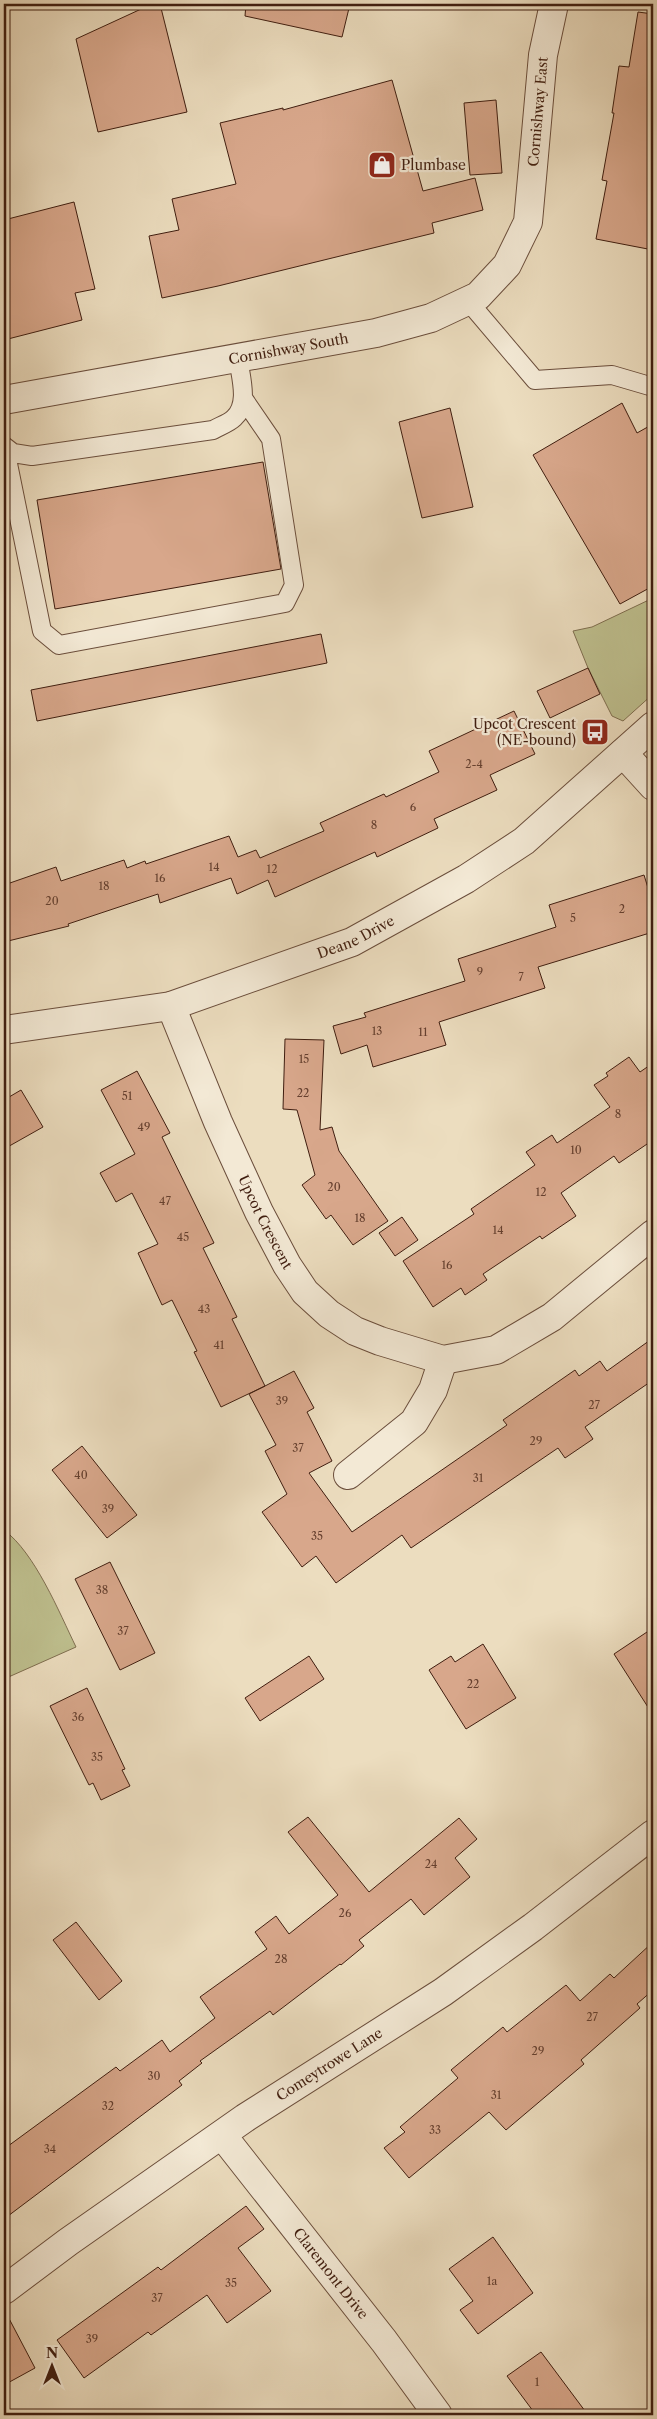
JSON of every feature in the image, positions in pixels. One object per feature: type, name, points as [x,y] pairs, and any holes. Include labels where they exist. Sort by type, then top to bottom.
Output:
[{"type":"street","name":"Cornishway East","points":[[528,222],[543,56],[554,4]]},
{"type":"street","name":"Cornishway South","points":[[4,400],[376,333],[431,318],[478,296],[507,265],[528,222]]},
{"type":"street","name":"Deane Drive","points":[[4,1030],[171,1006],[352,942],[458,884],[524,841],[653,726]]},
{"type":"street","points":[[623,754],[653,786]]},
{"type":"street","name":"Upcot Crescent","points":[[171,1006],[218,1122],[259,1212],[287,1265],[305,1292],[329,1314],[355,1331],[380,1341],[443,1360],[496,1350],[552,1316],[653,1234]]},
{"type":"street","points":[[348,1475],[414,1422],[433,1390],[443,1360]]},
{"type":"street","name":"Comeytrowe Lane","points":[[4,2290],[68,2242],[222,2134],[443,1992],[533,1927],[653,1834]]},
{"type":"street","name":"Claremont Drive","points":[[222,2134],[384,2341],[438,2415]]},
{"type":"lane","points":[[468,301],[535,380],[612,375],[653,386]]},
{"type":"lane","points":[[4,448],[14,453],[32,456],[213,430],[234,419],[241,410],[243,398],[238,357]]},
{"type":"lane","points":[[4,448],[42,631],[59,645],[285,603],[294,585],[271,439],[243,398]]},
{"type":"green space","points":[[653,598],[653,694],[623,721],[612,716],[588,668],[573,631],[592,627]]},
{"type":"green space","points":[[4,1530],[26,1553],[36,1568],[76,1647],[4,1679]]},
{"type":"building","points":[[152,4],[160,4],[187,112],[98,132],[76,39]]},
{"type":"building","points":[[246,4],[350,4],[342,37],[245,16]]},
{"type":"building","points":[[638,12],[653,14],[653,250],[596,239],[607,181],[602,180],[614,113],[612,113],[619,66],[629,67]]},
{"type":"building","points":[[392,80],[423,191],[475,178],[483,210],[432,223],[434,233],[162,298],[149,236],[179,230],[172,199],[236,184],[220,123],[283,108],[283,110]]},
{"type":"building","points":[[496,100],[502,173],[470,175],[464,103]]},
{"type":"building","points":[[74,202],[95,289],[75,293],[82,320],[4,340],[4,220]]},
{"type":"building","points":[[622,403],[637,433],[653,424],[653,586],[620,604],[533,455]]},
{"type":"building","points":[[450,408],[473,507],[422,518],[399,422]]},
{"type":"building","points":[[263,462],[281,569],[55,609],[37,500]]},
{"type":"building","points":[[321,634],[327,663],[37,721],[31,690]]},
{"type":"building","points":[[588,668],[600,694],[550,718],[537,691]]},
{"type":"building","points":[[514,711],[535,754],[490,775],[497,790],[434,819],[438,828],[377,857],[375,852],[275,897],[268,880],[237,894],[231,878],[160,903],[158,894],[68,924],[69,926],[4,942],[4,898],[8,897],[7,884],[56,867],[61,881],[124,860],[127,868],[145,861],[146,864],[229,836],[238,857],[256,850],[260,858],[324,831],[320,823],[384,794],[386,797],[439,772],[429,751]]},
{"type":"building","points":[[644,875],[653,904],[653,932],[538,967],[545,988],[439,1022],[446,1045],[373,1067],[367,1045],[341,1054],[333,1026],[366,1017],[364,1013],[465,981],[458,959],[556,927],[549,905]]},
{"type":"building","points":[[285,1039],[324,1040],[320,1130],[332,1127],[339,1151],[388,1221],[353,1245],[331,1215],[326,1219],[302,1185],[315,1175],[297,1110],[283,1109]]},
{"type":"building","points":[[629,1057],[640,1072],[653,1063],[653,1140],[619,1163],[614,1156],[561,1193],[576,1216],[542,1239],[540,1236],[483,1274],[487,1280],[465,1295],[461,1288],[433,1307],[403,1261],[474,1214],[471,1209],[535,1165],[526,1152],[552,1135],[557,1143],[610,1107],[594,1085],[608,1076],[606,1073]]},
{"type":"building","points":[[137,1071],[170,1133],[162,1137],[214,1243],[203,1248],[237,1317],[232,1319],[265,1386],[221,1407],[194,1352],[197,1351],[172,1300],[162,1305],[138,1253],[158,1244],[132,1193],[116,1202],[100,1173],[135,1154],[101,1090]]},
{"type":"building","points":[[21,1090],[43,1127],[4,1149],[4,1100]]},
{"type":"building","points":[[402,1217],[418,1240],[395,1256],[379,1233]]},
{"type":"building","points":[[653,1338],[653,1380],[585,1427],[593,1439],[565,1458],[558,1448],[411,1548],[402,1535],[336,1583],[316,1556],[302,1567],[262,1512],[287,1494],[265,1451],[276,1445],[249,1394],[294,1371],[314,1408],[307,1412],[332,1461],[309,1473],[352,1532],[507,1425],[503,1420],[575,1370],[579,1376],[600,1361],[607,1371]]},
{"type":"building","points":[[82,1446],[137,1515],[107,1538],[52,1470]]},
{"type":"building","points":[[110,1562],[155,1653],[120,1670],[75,1579]]},
{"type":"building","points":[[653,1628],[653,1715],[614,1654]]},
{"type":"building","points":[[483,1644],[516,1698],[466,1729],[429,1670],[451,1656],[455,1662]]},
{"type":"building","points":[[309,1656],[324,1679],[260,1721],[245,1698]]},
{"type":"building","points":[[87,1688],[125,1769],[122,1770],[130,1786],[101,1800],[93,1783],[89,1785],[50,1706]]},
{"type":"building","points":[[308,1817],[369,1892],[459,1818],[477,1839],[455,1858],[470,1877],[424,1915],[411,1899],[359,1940],[364,1946],[341,1965],[273,2015],[270,2011],[200,2061],[202,2063],[179,2081],[182,2085],[4,2219],[4,2149],[116,2067],[120,2071],[162,2040],[170,2052],[215,2018],[200,1997],[267,1949],[255,1932],[276,1916],[289,1934],[338,1895],[288,1832]]},
{"type":"building","points":[[76,1922],[122,1981],[99,2000],[53,1940]]},
{"type":"building","points":[[653,1942],[653,1990],[637,2004],[640,2008],[581,2060],[584,2064],[506,2130],[489,2112],[409,2178],[384,2148],[405,2132],[400,2127],[458,2078],[451,2070],[503,2027],[507,2032],[566,1985],[580,2001],[610,1974],[614,1978]]},
{"type":"building","points":[[246,2206],[264,2229],[238,2248],[271,2291],[227,2323],[207,2295],[151,2335],[148,2332],[84,2378],[57,2340],[158,2267],[161,2270]]},
{"type":"building","points":[[493,2237],[533,2293],[478,2334],[460,2310],[473,2301],[449,2269]]},
{"type":"building","points":[[4,2309],[35,2368],[4,2385]]},
{"type":"building","points":[[541,2352],[588,2415],[536,2415],[507,2376]]},
{"type":"place","name":"Plumbase","points":[[382,165]]},
{"type":"place","name":"Upcot Crescent (NE-bound)","points":[[595,732]]}]
